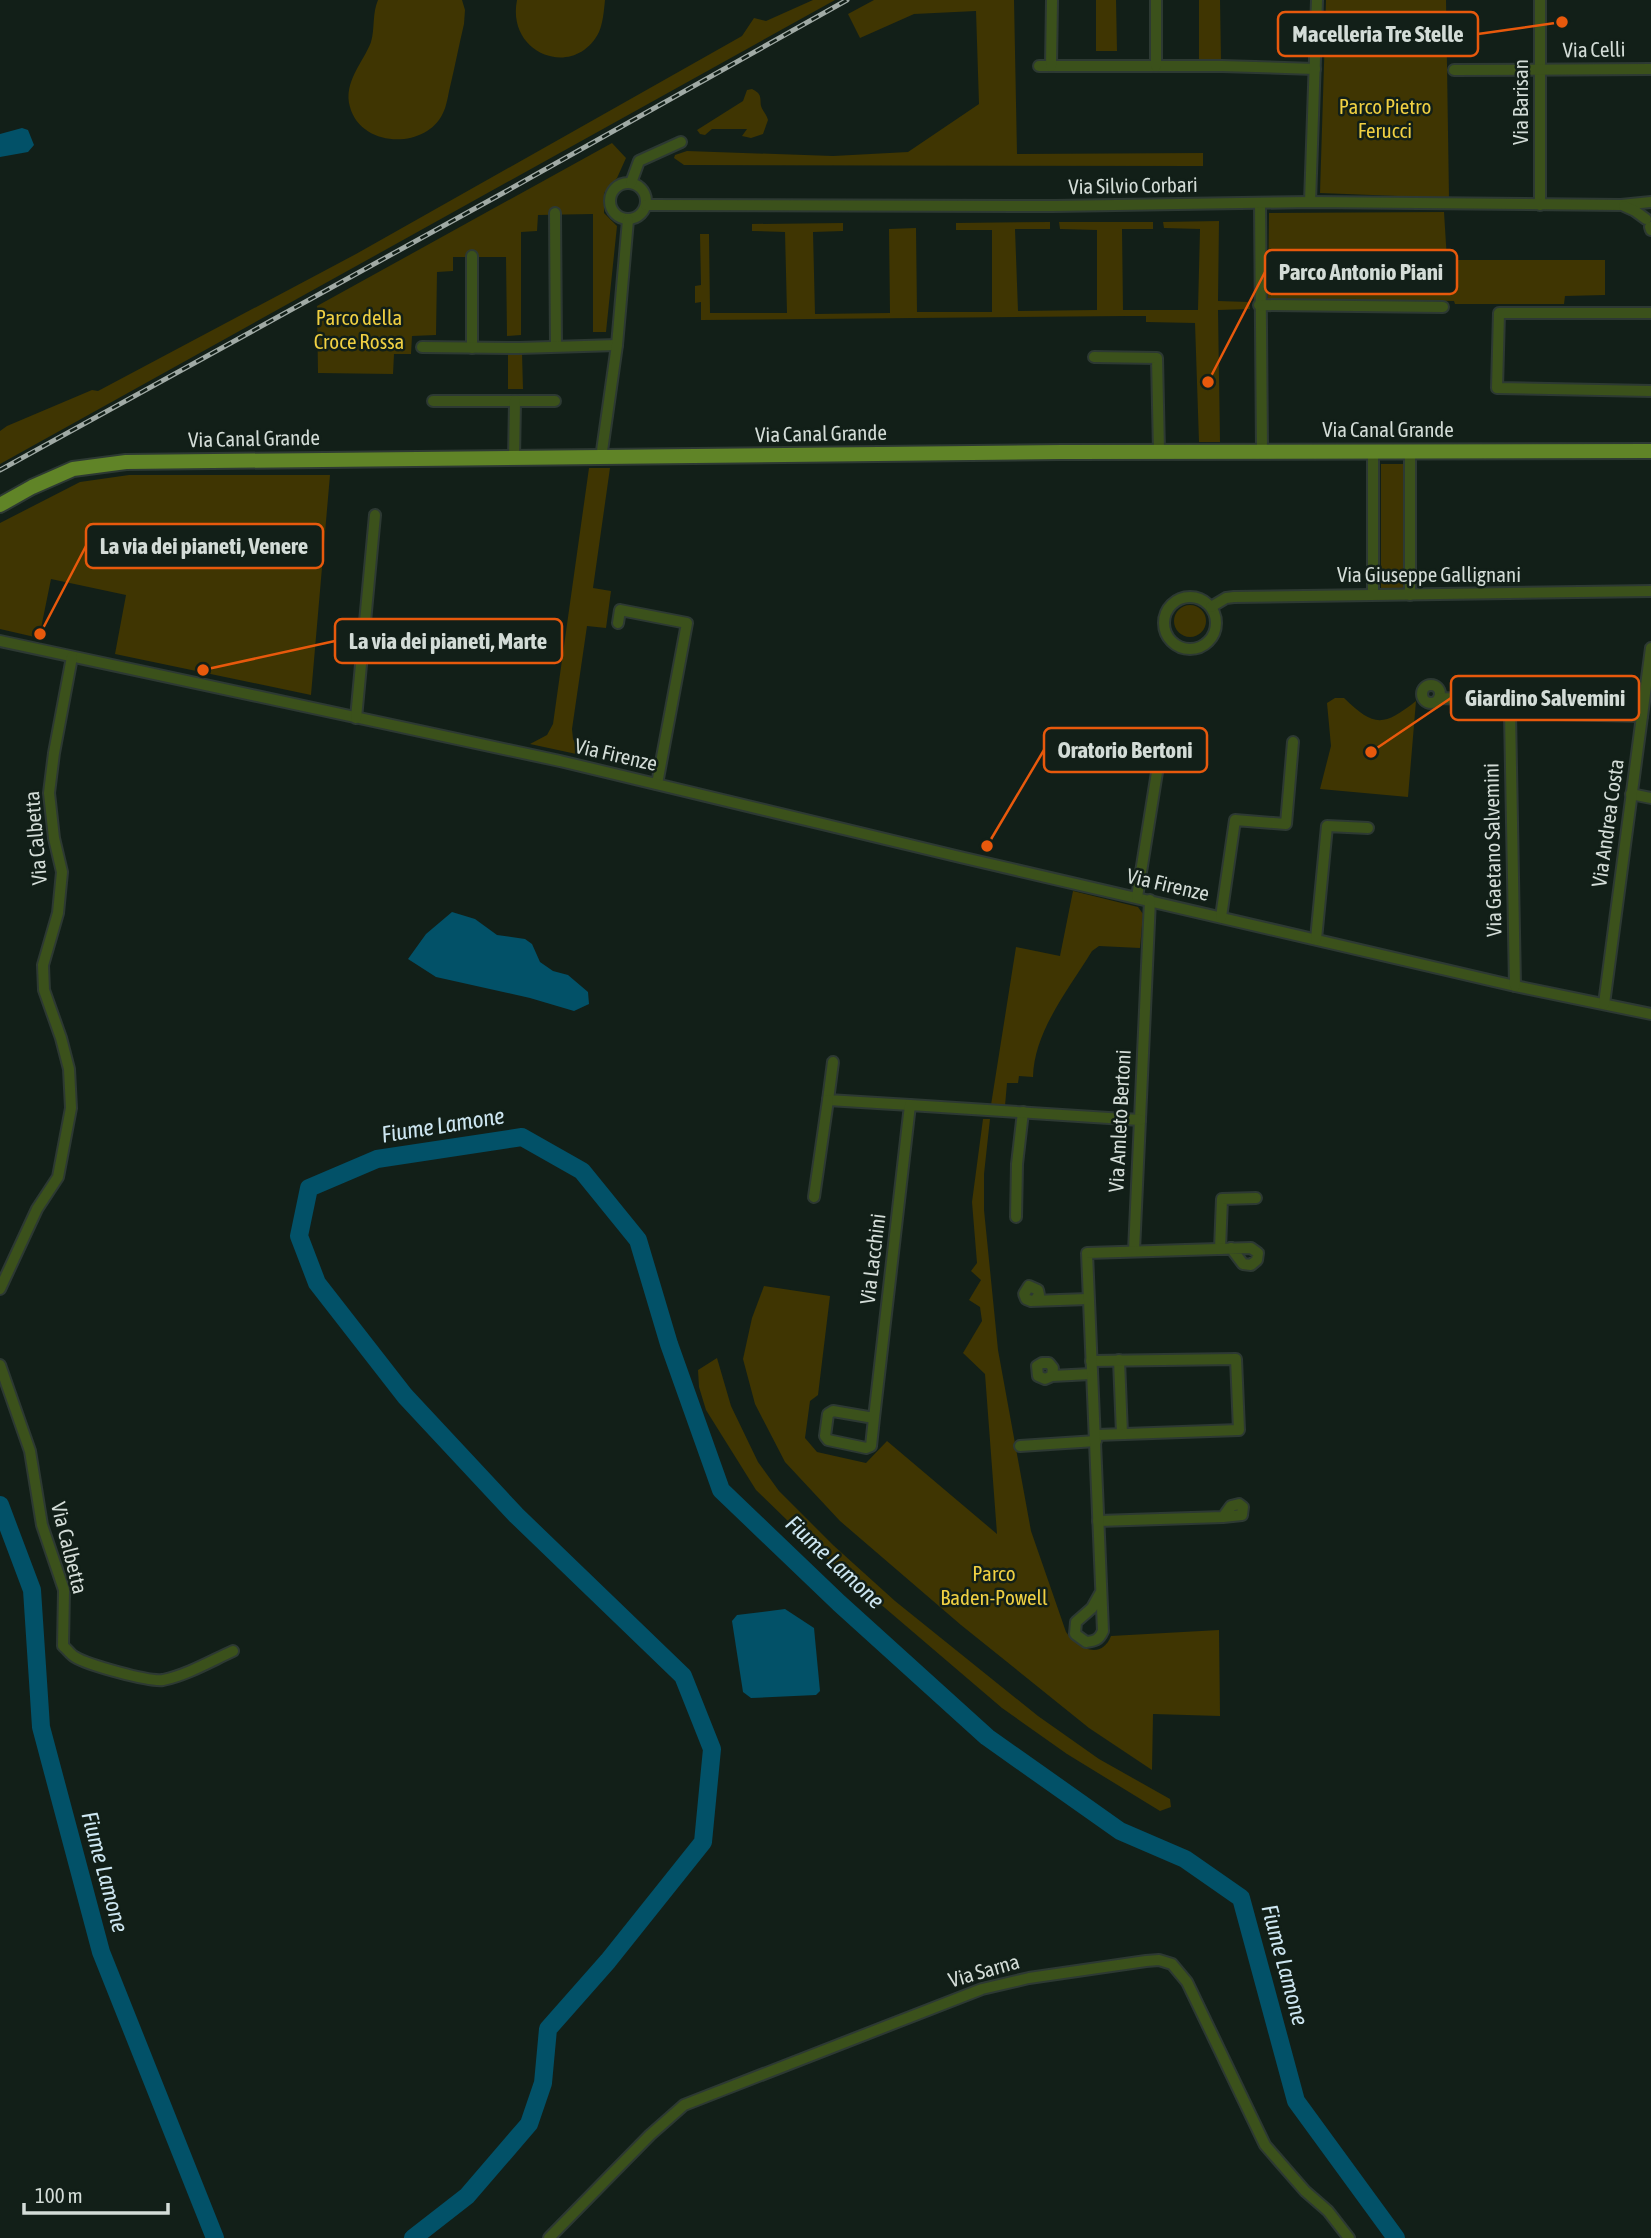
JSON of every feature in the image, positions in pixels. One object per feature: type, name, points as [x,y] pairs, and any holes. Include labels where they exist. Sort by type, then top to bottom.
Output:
[{"type":"main road","name":"Via Canal Grande","points":[[0,505],[32,486],[73,469],[126,462],[1262,451],[1651,451]]},
{"type":"street","points":[[1052,0],[1045,66],[1315,69]]},
{"type":"street","points":[[1156,0],[1156,66]]},
{"type":"street","points":[[1310,202],[1317,0]]},
{"type":"street","name":"Via Barisan","points":[[1540,0],[1540,205]]},
{"type":"street","name":"Via Celli","points":[[1454,70],[1651,69]]},
{"type":"street","points":[[631,183],[639,161],[681,142]]},
{"type":"street","points":[[631,183],[641,189],[646,205],[637,217],[628,220],[613,213],[609,198],[620,184],[631,183]]},
{"type":"street","name":"Via Silvio Corbari","points":[[646,205],[938,206],[1310,202],[1621,205],[1651,202]]},
{"type":"street","name":"Via Silvio Corbari","points":[[1649,226],[1647,209],[1651,202]]},
{"type":"street","points":[[1260,204],[1262,451]]},
{"type":"street","name":"Via Silvio Corbari","points":[[1621,205],[1635,211],[1649,226]]},
{"type":"street","points":[[555,213],[556,346]]},
{"type":"street","points":[[601,458],[617,345],[628,220]]},
{"type":"street","points":[[472,256],[472,348]]},
{"type":"street","points":[[1259,305],[1443,307]]},
{"type":"street","points":[[1651,313],[1499,313],[1497,388],[1651,391]]},
{"type":"street","points":[[422,348],[617,345]]},
{"type":"street","points":[[1094,357],[1157,358],[1159,452]]},
{"type":"street","points":[[433,401],[555,401]]},
{"type":"street","points":[[514,459],[515,401]]},
{"type":"street","points":[[1410,451],[1410,595]]},
{"type":"street","points":[[1373,452],[1373,594]]},
{"type":"street","points":[[356,718],[375,515]]},
{"type":"street","name":"Via Giuseppe Gallignani","points":[[1211,607],[1219,601],[1234,597],[1651,591]]},
{"type":"street","points":[[618,623],[622,597]]},
{"type":"street","name":"Via Giuseppe Gallignani","points":[[1188,597],[1197,598],[1211,607],[1216,623],[1215,631],[1205,644],[1190,649],[1182,647],[1169,637],[1164,620],[1172,604],[1188,597]]},
{"type":"street","points":[[620,610],[687,623],[657,784]]},
{"type":"street","name":"Via Firenze","points":[[0,642],[657,784],[1515,986],[1651,1014]]},
{"type":"street","name":"Via Andrea Costa","points":[[1604,1004],[1651,648]]},
{"type":"street","name":"Via Calbetta","points":[[0,1289],[37,1209],[58,1177],[71,1108],[69,1069],[44,990],[43,965],[58,913],[62,872],[54,838],[49,793],[72,657]]},
{"type":"street","points":[[1439,698],[1500,701],[1509,708],[1510,713],[1642,716]]},
{"type":"street","name":"Via Gaetano Salvemini","points":[[1510,713],[1515,986]]},
{"type":"street","points":[[1137,897],[1162,741],[1199,748]]},
{"type":"street","name":"Via Firenze","points":[[1221,917],[1235,820],[1286,824],[1293,742]]},
{"type":"street","points":[[1631,793],[1651,798]]},
{"type":"street","points":[[1316,939],[1327,826],[1368,828]]},
{"type":"street","name":"Via Amleto Bertoni","points":[[1134,1251],[1150,900]]},
{"type":"street","points":[[814,1197],[833,1062]]},
{"type":"street","points":[[828,1100],[1140,1120]]},
{"type":"street","name":"Via Lacchini","points":[[874,1418],[833,1411],[828,1414],[825,1436],[828,1440],[866,1448],[871,1446],[910,1105]]},
{"type":"street","points":[[1016,1217],[1017,1164],[1023,1112]]},
{"type":"street","points":[[1101,1592],[1092,1608],[1076,1622],[1075,1634],[1086,1642],[1094,1642],[1100,1637],[1102,1615],[1087,1253],[1226,1249],[1222,1199],[1256,1198]]},
{"type":"street","points":[[1035,1300],[1088,1299]]},
{"type":"street","points":[[1020,1446],[1122,1434],[1239,1430],[1236,1359],[1091,1361]]},
{"type":"street","points":[[1119,1360],[1122,1434]]},
{"type":"street","name":"Via Calbetta","points":[[0,1365],[30,1451],[42,1525],[64,1590],[64,1646],[74,1657],[105,1669],[162,1680],[233,1651]]},
{"type":"street","points":[[1052,1376],[1091,1374]]},
{"type":"street","points":[[1098,1521],[1223,1517]]},
{"type":"street","name":"Via Sarna","points":[[549,2238],[650,2135],[684,2105],[982,1989],[1029,1978],[1146,1961],[1165,1961],[1180,1971],[1265,2145],[1306,2191],[1328,2211],[1349,2238]]},
{"type":"green space","points":[[378,0],[462,0],[465,10],[443,113],[435,125],[409,138],[380,137],[356,121],[350,107],[351,81],[371,42]]},
{"type":"green space","points":[[517,0],[605,0],[599,32],[588,47],[575,55],[545,55],[532,47],[522,35],[516,19]]},
{"type":"green space","points":[[813,0],[835,0],[0,464],[0,431],[7,426],[92,390],[98,391],[356,254],[742,36],[754,18],[766,21]]},
{"type":"green space","points":[[874,0],[1014,0],[1017,154],[1203,153],[1203,166],[684,165],[674,158],[675,155],[687,151],[833,156],[908,152],[979,104],[976,11],[914,14],[860,38],[848,14]]},
{"type":"green space","points":[[1096,0],[1116,0],[1117,51],[1096,51]]},
{"type":"green space","points":[[1199,0],[1220,0],[1221,60],[1199,60]]},
{"type":"green space","name":"Parco Pietro Ferucci","points":[[1326,0],[1446,0],[1449,198],[1320,193]]},
{"type":"green space","points":[[752,89],[759,94],[768,120],[763,134],[751,138],[742,136],[747,129],[712,129],[705,135],[700,134],[697,130],[743,101],[747,90]]},
{"type":"green space","name":"Parco della Croce Rossa","points":[[612,143],[626,158],[617,178],[604,193],[604,213],[617,226],[606,332],[593,332],[593,214],[538,215],[537,231],[521,232],[521,335],[507,336],[506,257],[453,257],[453,271],[437,272],[436,335],[412,336],[411,354],[394,354],[393,374],[318,373],[317,306]]},
{"type":"green space","points":[[1444,212],[1447,260],[1605,260],[1605,295],[1565,296],[1564,304],[1268,299],[1269,213]]},
{"type":"green space","points":[[1219,221],[1218,301],[1249,302],[1250,309],[1218,310],[1220,442],[1199,442],[1195,323],[1146,322],[1146,316],[701,320],[701,302],[695,303],[695,286],[701,285],[700,234],[709,234],[710,313],[787,313],[785,232],[752,231],[752,224],[843,223],[843,231],[813,232],[815,314],[890,313],[889,229],[916,228],[917,312],[992,312],[992,230],[956,230],[956,223],[1050,222],[1050,229],[1015,229],[1018,311],[1097,310],[1097,230],[1060,229],[1059,222],[1153,222],[1153,229],[1122,229],[1123,310],[1198,310],[1200,229],[1164,228],[1163,222]]},
{"type":"green space","points":[[508,353],[522,353],[523,389],[508,389]]},
{"type":"green space","points":[[1381,464],[1403,464],[1403,588],[1381,588]]},
{"type":"green space","points":[[589,468],[610,468],[593,588],[611,591],[606,628],[587,626],[572,729],[573,739],[581,755],[530,744],[547,735],[553,724]]},
{"type":"green space","points":[[129,475],[330,475],[311,695],[115,654],[126,595],[51,579],[39,638],[0,629],[0,523],[80,482]]},
{"type":"green space","points":[[1190,605],[1201,610],[1206,621],[1201,632],[1190,637],[1179,632],[1174,621],[1179,610]]},
{"type":"green space","points":[[1335,698],[1344,698],[1363,714],[1379,720],[1395,716],[1416,701],[1408,797],[1320,789],[1331,746],[1327,703]]},
{"type":"green space","points":[[1073,891],[1138,907],[1143,914],[1140,948],[1099,946],[1092,951],[1046,1027],[1039,1043],[1033,1077],[1019,1076],[1018,1083],[1007,1083],[1005,1106],[991,1105],[1016,947],[1060,956]]},
{"type":"green space","name":"Parco Baden-Powell","points":[[983,1119],[990,1119],[984,1174],[984,1210],[998,1350],[1031,1531],[1066,1632],[1082,1647],[1095,1650],[1107,1644],[1111,1636],[1219,1630],[1220,1716],[1153,1714],[1152,1770],[1089,1728],[961,1625],[840,1521],[785,1462],[755,1404],[743,1359],[752,1318],[764,1286],[830,1296],[818,1395],[810,1401],[805,1438],[817,1452],[866,1463],[887,1441],[997,1534],[985,1374],[963,1353],[982,1321],[980,1307],[969,1300],[981,1280],[971,1271],[977,1263],[972,1202]]},
{"type":"green space","points":[[717,1358],[731,1406],[758,1462],[779,1491],[833,1545],[895,1601],[1038,1716],[1099,1759],[1170,1799],[1171,1807],[1160,1811],[1067,1754],[1002,1708],[823,1555],[756,1490],[706,1410],[699,1387],[698,1370]]},
{"type":"water","points":[[22,128],[28,130],[34,145],[28,152],[0,157],[0,134]]},
{"type":"water","points":[[452,912],[475,919],[497,935],[525,939],[532,944],[540,962],[553,971],[568,975],[588,992],[589,1004],[574,1011],[436,977],[408,959],[426,934]]},
{"type":"water","points":[[785,1609],[814,1628],[820,1691],[816,1695],[751,1698],[743,1692],[732,1621],[737,1615]]},
{"type":"waterway","name":"Fiume Lamone","points":[[413,2238],[467,2196],[529,2124],[543,2083],[548,2029],[608,1961],[703,1842],[712,1749],[683,1676],[516,1515],[405,1396],[317,1283],[299,1236],[309,1188],[377,1159],[522,1137],[582,1171],[638,1240],[669,1344],[721,1490],[839,1603],[987,1737],[1120,1831],[1185,1859],[1241,1898],[1296,2101],[1396,2238]]},
{"type":"waterway","name":"Fiume Lamone","points":[[0,1505],[32,1590],[41,1727],[101,1952],[215,2238]]},
{"type":"railway","points":[[0,470],[847,0]]},
{"type":"place","name":"Macelleria Tre Stelle","points":[[1562,22]]},
{"type":"place","name":"Parco Antonio Piani","points":[[1208,382]]},
{"type":"place","name":"La via dei pianeti, Venere","points":[[40,634]]},
{"type":"place","name":"La via dei pianeti, Marte","points":[[203,670]]},
{"type":"place","name":"Giardino Salvemini","points":[[1371,752]]},
{"type":"place","name":"Oratorio Bertoni","points":[[987,846]]}]
